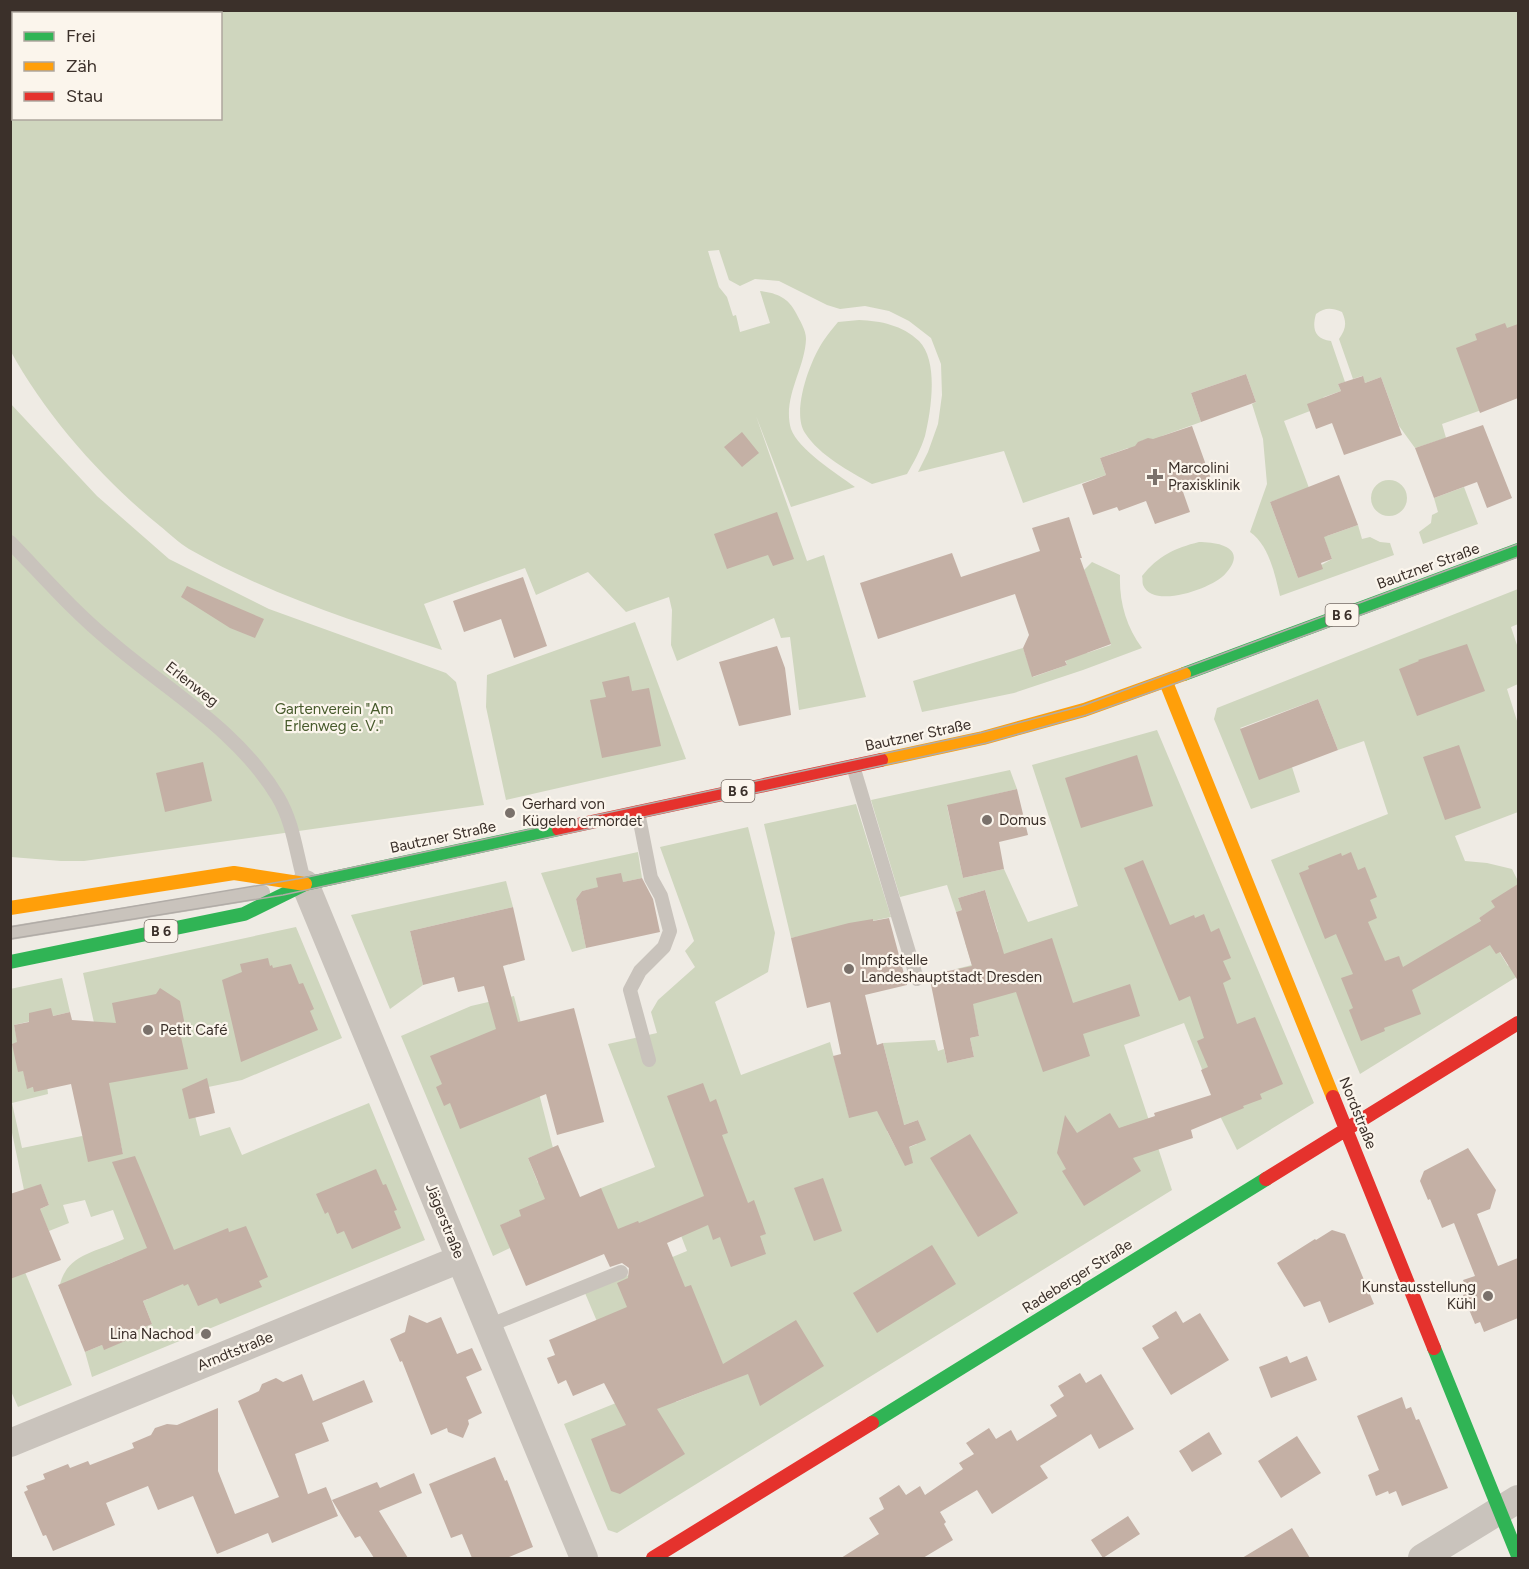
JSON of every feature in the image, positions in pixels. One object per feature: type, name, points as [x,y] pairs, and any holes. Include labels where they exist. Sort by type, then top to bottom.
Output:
[{"type":"street","name":"Bautzner Straße","points":[[10,962],[244,914],[305,884],[983,738],[1084,710],[1166,682],[1518,550]]},
{"type":"street","name":"Nordstraße","points":[[1166,682],[1347,1129],[1509,1505],[1518,1556]]},
{"type":"street","name":"Bautzner Straße","points":[[10,908],[234,873],[305,884]]},
{"type":"street","name":"Jägerstraße","points":[[305,884],[584,1558]]},
{"type":"street","points":[[10,897],[47,902]]},
{"type":"street","name":"Radeberger Straße","points":[[653,1558],[1518,1023]]},
{"type":"street","name":"Arndtstraße","points":[[10,1443],[460,1259]]},
{"type":"street","points":[[1422,1558],[1509,1505]]},
{"type":"lane","name":"Erlenweg","points":[[10,542],[65,600],[111,643],[200,710],[248,755],[278,797],[286,814],[295,838],[305,884]]},
{"type":"lane","points":[[853,766],[917,979]]},
{"type":"lane","points":[[638,812],[651,878],[661,896],[670,931],[664,947],[640,970],[630,990],[649,1060]]},
{"type":"lane","points":[[10,933],[305,884]]},
{"type":"lane","points":[[488,1326],[621,1272]]},
{"type":"green space","points":[[10,11],[1518,11],[1518,397],[1442,424],[1446,438],[1415,448],[1399,426],[1381,377],[1365,383],[1362,376],[1353,379],[1339,339],[1345,326],[1342,312],[1329,309],[1316,314],[1314,324],[1316,332],[1321,338],[1331,341],[1345,382],[1338,384],[1341,391],[1324,397],[1310,411],[1284,421],[1327,536],[1358,525],[1362,539],[1370,537],[1380,542],[1390,543],[1394,555],[1280,596],[1267,552],[1250,532],[1267,484],[1263,439],[1252,404],[1256,402],[1246,374],[1191,393],[1201,422],[1162,436],[1160,441],[1144,440],[1132,451],[1128,448],[1100,458],[1106,475],[1023,503],[1004,451],[918,472],[938,424],[942,395],[941,364],[931,338],[909,321],[889,311],[865,306],[840,309],[779,281],[755,279],[740,286],[729,280],[719,250],[708,251],[719,287],[727,297],[733,316],[736,315],[740,332],[770,323],[760,291],[771,293],[785,300],[793,308],[804,329],[805,350],[789,406],[791,429],[801,445],[855,487],[791,507],[756,416],[807,561],[824,555],[866,697],[799,710],[790,637],[781,638],[774,618],[677,661],[671,645],[672,610],[669,597],[626,612],[588,572],[536,595],[525,568],[424,604],[442,650],[345,618],[250,580],[178,541],[97,468],[58,423],[24,375],[10,350]],"holes":[[[1295,493],[1325,541],[1332,559],[1298,578],[1270,502]]]},
{"type":"green space","points":[[875,321],[906,331],[919,341],[925,350],[931,373],[932,387],[927,426],[912,465],[907,474],[872,484],[836,462],[811,441],[801,424],[800,412],[808,373],[824,340],[838,322]]},
{"type":"green space","name":"Gartenverein \"Am Erlenweg e. V.\"","points":[[10,403],[97,496],[169,559],[269,609],[446,673],[456,682],[484,805],[84,861],[11,857]]},
{"type":"green space","points":[[1389,480],[1402,485],[1407,498],[1402,511],[1389,516],[1376,511],[1371,498],[1376,485]]},
{"type":"green space","points":[[1464,487],[1478,524],[1423,544],[1419,532],[1431,523],[1432,515],[1438,512],[1434,498]]},
{"type":"green space","points":[[1199,542],[1222,545],[1232,552],[1234,558],[1226,573],[1209,585],[1184,594],[1158,596],[1149,592],[1143,585],[1142,576],[1154,563],[1182,547]]},
{"type":"green space","points":[[1092,562],[1120,575],[1125,613],[1136,640],[1142,648],[1014,693],[922,712],[913,681],[1023,648],[1033,677],[1067,665],[1036,573],[1057,566],[1087,653],[1111,645],[1084,570]]},
{"type":"green space","points":[[1518,589],[1518,624],[1511,627],[1518,648],[1518,684],[1507,689],[1518,724],[1518,812],[1455,836],[1465,861],[1512,869],[1518,881],[1518,893],[1479,918],[1508,966],[1518,960],[1518,976],[1360,1074],[1271,860],[1388,814],[1364,741],[1338,750],[1318,699],[1240,728],[1292,767],[1300,792],[1251,809],[1214,719],[1217,708]]},
{"type":"green space","points":[[635,622],[686,759],[506,800],[486,707],[487,675]]},
{"type":"green space","points":[[1157,730],[1314,1103],[1237,1150],[1221,1118],[1184,1023],[1124,1045],[1172,1190],[617,1533],[608,1530],[564,1424],[668,1382],[676,1402],[729,1381],[713,1340],[620,1376],[585,1293],[687,1251],[671,1210],[600,1245],[601,1188],[655,1167],[608,1044],[657,1033],[651,1012],[658,1000],[695,967],[685,951],[694,941],[660,847],[748,827],[775,933],[768,972],[715,1002],[741,1075],[830,1042],[849,1117],[899,1105],[883,1043],[935,1040],[938,1051],[944,1049],[947,1063],[974,1057],[970,1038],[979,1036],[968,982],[956,969],[972,965],[965,942],[998,932],[985,890],[958,898],[962,910],[956,912],[947,885],[900,897],[871,800],[1010,770],[1017,789],[947,806],[963,878],[1004,869],[1028,922],[1078,906],[1032,765]],"holes":[[[918,1120],[922,1131],[914,1134],[917,1144],[898,1152],[887,1131]]]},
{"type":"green space","points":[[856,804],[891,917],[791,938],[764,824]]},
{"type":"green space","points":[[638,852],[642,878],[582,891],[576,899],[586,948],[572,952],[541,873]]},
{"type":"green space","points":[[506,881],[513,907],[410,931],[423,985],[390,1009],[351,915]]},
{"type":"green space","points":[[296,927],[342,1038],[242,1080],[189,1091],[200,1136],[230,1127],[242,1155],[369,1103],[425,1240],[92,1377],[85,1352],[102,1345],[104,1349],[137,1336],[135,1331],[152,1324],[143,1301],[148,1299],[123,1258],[108,1264],[112,1275],[89,1276],[59,1289],[62,1277],[75,1261],[124,1239],[113,1210],[91,1217],[85,1200],[63,1205],[69,1223],[49,1231],[44,1220],[36,1211],[49,1205],[41,1185],[24,1190],[11,1128],[10,989],[62,978],[70,1012],[14,1025],[27,1088],[47,1085],[48,1094],[12,1103],[22,1148],[82,1136],[123,1154],[83,973]]},
{"type":"green space","points":[[514,996],[553,1148],[528,1158],[538,1183],[556,1175],[559,1200],[501,1225],[510,1248],[493,1256],[401,1036],[471,1006]]},
{"type":"green space","points":[[10,1236],[72,1385],[18,1407],[10,1389]]},
{"type":"building","points":[[1505,323],[1507,328],[1518,324],[1518,398],[1480,413],[1456,348],[1477,340],[1475,334]]},
{"type":"building","points":[[1246,374],[1256,402],[1201,422],[1191,393]]},
{"type":"building","points":[[1363,376],[1365,383],[1381,377],[1402,435],[1344,455],[1332,423],[1316,429],[1307,404],[1341,391],[1338,384]]},
{"type":"building","points":[[1483,425],[1512,498],[1487,508],[1477,482],[1434,498],[1415,448]]},
{"type":"building","name":"Marcolini Praxisklinik","points":[[1192,426],[1211,479],[1182,489],[1190,512],[1155,524],[1146,501],[1119,511],[1117,507],[1093,515],[1082,484],[1106,475],[1100,458],[1135,446],[1138,442],[1148,438],[1153,439]]},
{"type":"building","points":[[742,432],[759,453],[742,467],[724,447]]},
{"type":"building","points":[[1339,475],[1358,525],[1324,537],[1332,559],[1321,563],[1323,569],[1298,578],[1270,502]]},
{"type":"building","points":[[777,512],[794,559],[773,566],[768,555],[727,569],[714,534]]},
{"type":"building","points":[[1069,517],[1082,558],[1080,558],[1111,644],[1065,661],[1067,665],[1032,677],[1023,648],[1029,635],[1015,594],[878,639],[860,583],[952,553],[961,577],[1040,551],[1032,528]]},
{"type":"building","points":[[523,577],[547,646],[514,658],[501,619],[464,632],[453,601]]},
{"type":"building","points":[[187,586],[264,619],[255,638],[230,628],[181,597]]},
{"type":"building","points":[[1467,644],[1485,691],[1417,716],[1399,669],[1418,660]]},
{"type":"building","points":[[777,646],[785,668],[791,715],[739,726],[719,662]]},
{"type":"building","points":[[629,676],[632,691],[649,688],[661,746],[602,758],[590,700],[606,697],[602,682]]},
{"type":"building","points":[[1318,699],[1338,750],[1259,780],[1240,729]]},
{"type":"building","points":[[1459,745],[1481,808],[1445,820],[1423,757]]},
{"type":"building","points":[[1137,755],[1153,806],[1081,828],[1065,778]]},
{"type":"building","points":[[203,762],[212,801],[165,812],[156,773]]},
{"type":"building","name":"Domus","points":[[1017,789],[1028,835],[999,842],[1004,869],[963,878],[947,805]]},
{"type":"building","points":[[1351,852],[1358,870],[1365,867],[1377,897],[1370,900],[1377,918],[1368,922],[1385,961],[1399,956],[1403,967],[1481,921],[1479,918],[1495,907],[1491,901],[1518,884],[1518,981],[1500,952],[1496,954],[1490,945],[1412,990],[1421,1014],[1384,1028],[1385,1031],[1361,1041],[1349,1010],[1353,1008],[1341,978],[1353,974],[1336,934],[1325,939],[1299,873],[1309,869],[1308,866],[1341,853],[1342,856]]},
{"type":"building","points":[[1143,860],[1170,925],[1194,915],[1195,918],[1204,914],[1211,932],[1219,928],[1231,958],[1223,961],[1231,979],[1223,983],[1237,1024],[1255,1017],[1283,1084],[1260,1094],[1262,1099],[1243,1106],[1244,1108],[1191,1130],[1193,1138],[1133,1158],[1141,1171],[1084,1206],[1062,1171],[1066,1169],[1057,1153],[1065,1115],[1077,1133],[1110,1113],[1119,1128],[1155,1116],[1154,1113],[1211,1095],[1201,1070],[1208,1067],[1197,1041],[1204,1038],[1190,996],[1179,1001],[1124,868]]},
{"type":"building","points":[[621,873],[623,882],[642,878],[653,899],[660,932],[586,948],[576,899],[582,891],[598,887],[596,878]]},
{"type":"building","points":[[985,890],[1004,954],[1052,938],[1073,1003],[1130,984],[1140,1016],[1083,1034],[1090,1056],[1043,1072],[1016,992],[973,1004],[979,1036],[970,1038],[974,1057],[947,1063],[929,975],[972,966],[956,912],[962,910],[958,898]]},
{"type":"building","points":[[513,907],[525,960],[503,966],[518,1022],[574,1008],[604,1122],[557,1135],[546,1094],[460,1129],[450,1103],[444,1106],[436,1087],[442,1084],[430,1056],[496,1029],[484,986],[458,992],[454,977],[423,985],[410,931]]},
{"type":"building","points":[[889,918],[907,985],[865,995],[877,1045],[883,1043],[904,1125],[918,1120],[926,1140],[909,1147],[913,1163],[905,1166],[877,1111],[849,1118],[833,1056],[841,1054],[830,1002],[807,1008],[791,938],[849,923]]},
{"type":"building","points":[[268,958],[273,968],[291,964],[299,984],[303,983],[314,1009],[310,1011],[318,1030],[241,1062],[222,980],[242,972],[240,964]]},
{"type":"building","points":[[160,988],[180,1001],[187,1035],[181,1037],[188,1069],[109,1083],[123,1154],[88,1162],[71,1084],[34,1092],[33,1087],[27,1089],[23,1071],[18,1072],[12,1044],[17,1042],[14,1025],[29,1022],[29,1013],[51,1008],[53,1016],[70,1012],[72,1020],[116,1023],[112,1003],[156,994]]},
{"type":"building","points":[[207,1078],[215,1113],[189,1119],[182,1089]]},
{"type":"building","points":[[703,1083],[710,1102],[716,1099],[728,1133],[722,1135],[748,1203],[754,1200],[766,1234],[760,1236],[766,1254],[731,1267],[720,1237],[713,1240],[708,1225],[667,1243],[685,1287],[691,1285],[723,1364],[796,1320],[824,1366],[760,1406],[748,1374],[657,1409],[685,1454],[620,1494],[611,1491],[591,1439],[626,1425],[604,1383],[573,1396],[566,1380],[558,1384],[547,1358],[555,1355],[549,1340],[627,1307],[617,1283],[628,1278],[629,1268],[622,1263],[610,1267],[604,1254],[526,1286],[500,1225],[521,1216],[519,1210],[545,1199],[528,1158],[558,1145],[580,1197],[601,1188],[618,1229],[638,1221],[639,1223],[704,1196],[667,1096]]},
{"type":"building","points":[[970,1134],[1018,1213],[978,1237],[930,1158]]},
{"type":"building","points":[[1468,1148],[1496,1190],[1490,1209],[1477,1214],[1498,1266],[1518,1258],[1518,1318],[1484,1332],[1480,1322],[1475,1324],[1463,1295],[1468,1293],[1463,1280],[1475,1276],[1454,1223],[1442,1228],[1420,1181],[1424,1171]]},
{"type":"building","points":[[135,1156],[174,1250],[228,1228],[229,1232],[246,1226],[268,1277],[259,1281],[262,1287],[220,1304],[217,1298],[198,1306],[188,1284],[184,1286],[183,1284],[143,1301],[152,1324],[135,1331],[137,1336],[104,1350],[102,1345],[85,1352],[58,1285],[147,1248],[112,1162]]},
{"type":"building","points":[[376,1169],[383,1185],[386,1184],[397,1210],[394,1211],[401,1228],[352,1249],[344,1231],[337,1234],[328,1212],[325,1214],[316,1194]]},
{"type":"building","points":[[823,1178],[842,1231],[814,1241],[794,1188]]},
{"type":"building","points":[[41,1184],[49,1205],[40,1209],[61,1260],[10,1279],[10,1194]]},
{"type":"building","points":[[1332,1230],[1345,1234],[1374,1304],[1329,1323],[1320,1301],[1304,1307],[1277,1263]]},
{"type":"building","points":[[932,1245],[956,1284],[877,1333],[853,1293]]},
{"type":"building","points":[[1176,1311],[1183,1323],[1200,1313],[1229,1360],[1171,1395],[1142,1348],[1159,1338],[1152,1326]]},
{"type":"building","points":[[409,1315],[427,1323],[441,1317],[457,1354],[472,1348],[482,1370],[466,1377],[482,1413],[468,1420],[469,1424],[463,1438],[448,1432],[447,1428],[431,1435],[402,1361],[400,1362],[390,1339],[405,1332]]},
{"type":"building","points":[[1287,1356],[1290,1363],[1307,1356],[1317,1380],[1271,1398],[1259,1367]]},
{"type":"building","points":[[1080,1373],[1086,1383],[1101,1374],[1134,1429],[1099,1449],[1091,1434],[1040,1466],[1048,1478],[992,1514],[977,1490],[940,1512],[953,1540],[923,1558],[841,1558],[879,1534],[869,1518],[884,1509],[879,1498],[899,1485],[906,1495],[920,1486],[925,1495],[963,1469],[959,1463],[974,1454],[966,1443],[989,1428],[996,1439],[1011,1430],[1017,1441],[1057,1416],[1050,1405],[1064,1396],[1058,1386]]},
{"type":"building","points":[[302,1374],[313,1401],[364,1380],[373,1402],[322,1423],[329,1441],[295,1454],[308,1494],[326,1487],[338,1516],[272,1543],[268,1533],[217,1554],[193,1496],[158,1510],[148,1486],[106,1503],[115,1525],[53,1551],[46,1535],[43,1536],[24,1492],[28,1490],[26,1486],[45,1479],[43,1474],[68,1464],[70,1468],[88,1461],[90,1465],[134,1448],[132,1443],[151,1435],[155,1428],[167,1424],[177,1425],[218,1408],[218,1471],[235,1514],[279,1497],[238,1401],[259,1391],[262,1384],[276,1378],[283,1382]]},
{"type":"building","points":[[1402,1397],[1406,1409],[1411,1407],[1416,1420],[1419,1419],[1448,1488],[1402,1506],[1396,1491],[1389,1494],[1388,1491],[1376,1496],[1368,1475],[1379,1470],[1357,1416]]},
{"type":"building","points":[[1209,1432],[1222,1454],[1192,1472],[1179,1451]]},
{"type":"building","points":[[1297,1436],[1321,1473],[1281,1498],[1258,1461]]},
{"type":"building","points":[[495,1457],[505,1481],[507,1480],[533,1547],[507,1558],[472,1558],[462,1534],[451,1538],[429,1484]]},
{"type":"building","points":[[414,1473],[422,1493],[379,1511],[408,1558],[374,1558],[360,1536],[355,1538],[332,1500],[377,1482],[380,1488]]},
{"type":"building","points":[[1128,1516],[1140,1534],[1103,1558],[1091,1540]]},
{"type":"building","points":[[1292,1528],[1310,1558],[1242,1558]]},
{"type":"tram line","points":[[10,927],[303,878],[980,733],[1082,706],[1518,544]]},
{"type":"tram line","points":[[10,939],[283,895],[986,743],[1086,715],[1518,557]]},
{"type":"traffic: fast","points":[[1184,674],[1518,550]]},
{"type":"traffic: fast","points":[[10,962],[244,914],[305,884],[559,829]]},
{"type":"traffic: fast","points":[[872,1423],[1266,1179]]},
{"type":"traffic: fast","points":[[1434,1348],[1518,1556]]},
{"type":"traffic: slow","points":[[881,760],[983,738],[1084,710],[1184,674]]},
{"type":"traffic: slow","points":[[1166,682],[1333,1097]]},
{"type":"traffic: slow","points":[[10,908],[234,873],[305,884]]},
{"type":"traffic: jam","points":[[559,829],[881,760]]},
{"type":"traffic: jam","points":[[1266,1179],[1518,1023]]},
{"type":"traffic: jam","points":[[1333,1097],[1434,1348]]},
{"type":"traffic: jam","points":[[653,1558],[872,1423]]},
{"type":"place","name":"Marcolini Praxisklinik","points":[[1155,477]]},
{"type":"place","name":"Gerhard von Kügelen ermordet","points":[[510,813]]},
{"type":"place","name":"Domus","points":[[987,820]]},
{"type":"place","name":"Impfstelle Landeshauptstadt Dresden","points":[[849,969]]},
{"type":"place","name":"Petit Café","points":[[148,1030]]},
{"type":"place","name":"Kunstausstellung Kühl","points":[[1488,1296]]},
{"type":"place","name":"Lina Nachod","points":[[206,1334]]}]
